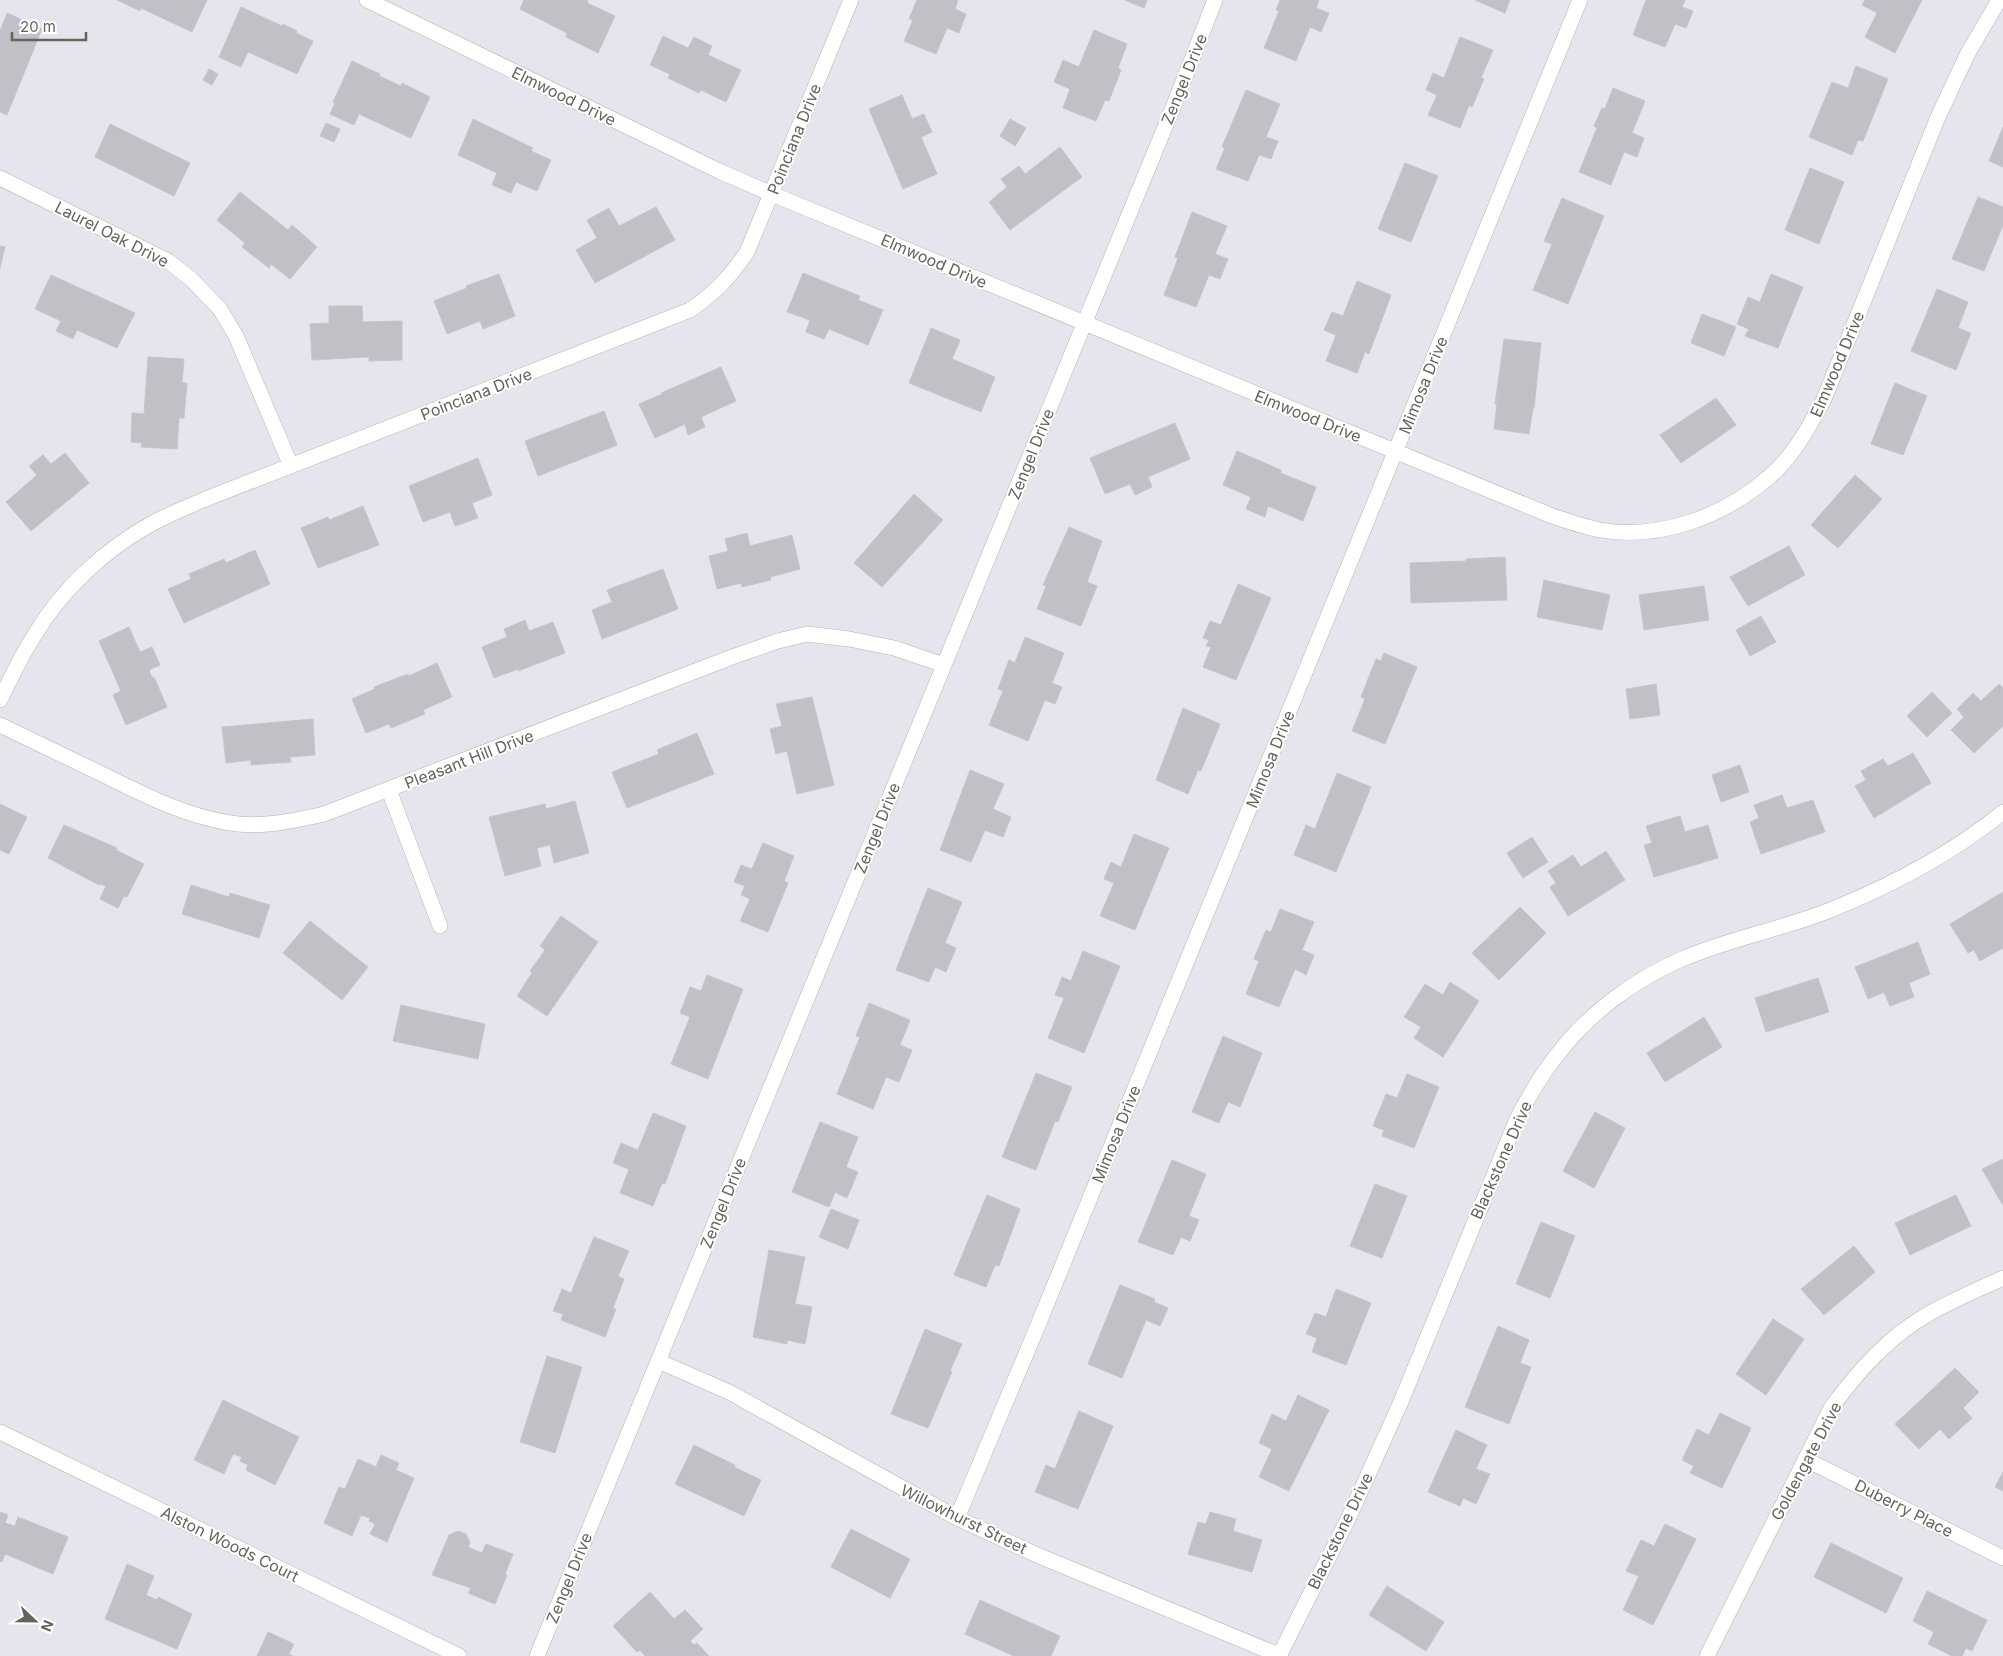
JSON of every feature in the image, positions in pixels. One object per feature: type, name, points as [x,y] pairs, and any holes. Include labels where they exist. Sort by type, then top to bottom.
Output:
[{"type":"street","name":"Elmwood Drive","points":[[367,0],[720,171],[772,194],[1552,516],[1599,530],[1629,532],[1670,528],[1705,517],[1744,497],[1770,477],[1792,453],[1813,421],[1824,399],[1938,118],[1968,53],[1999,0]]},
{"type":"street","name":"Poinciana Drive","points":[[0,700],[34,635],[58,602],[85,572],[115,547],[151,524],[194,504],[690,310],[713,294],[732,275],[747,252],[851,0]]},
{"type":"street","name":"Zengel Drive","points":[[537,1656],[1174,105],[1215,0]]},
{"type":"street","name":"Mimosa Drive","points":[[957,1518],[1029,1348],[1580,0]]},
{"type":"street","name":"Laurel Oak Drive","points":[[0,178],[168,261],[191,278],[220,309],[236,336],[291,466]]},
{"type":"street","name":"Pleasant Hill Drive","points":[[0,725],[156,800],[194,815],[231,823],[291,822],[324,814],[732,657],[778,641],[807,634],[849,639],[894,648],[944,665]]},
{"type":"street","points":[[388,790],[440,926]]},
{"type":"street","name":"Blackstone Drive","points":[[1280,1656],[1348,1519],[1396,1412],[1517,1119],[1535,1085],[1558,1054],[1584,1025],[1614,999],[1649,976],[1685,958],[1832,910],[1891,884],[1938,859],[2003,812]]},
{"type":"street","name":"Goldengate Drive","points":[[1707,1656],[1831,1408],[1856,1374],[1890,1341],[1929,1313],[2003,1278]]},
{"type":"street","name":"Willowhurst Street","points":[[658,1360],[729,1392],[957,1518],[1037,1555],[1280,1656]]},
{"type":"street","name":"Alston Woods Court","points":[[0,1432],[459,1656]]},
{"type":"street","name":"Duberry Place","points":[[1805,1459],[2003,1558]]},
{"type":"building","points":[[117,0],[207,0],[192,32],[141,8],[140,11]]},
{"type":"building","points":[[524,0],[588,0],[587,3],[615,16],[598,53],[566,37],[567,33],[520,9]]},
{"type":"building","points":[[917,0],[958,0],[955,9],[966,14],[959,33],[947,28],[936,54],[904,41],[913,20],[909,19]]},
{"type":"building","points":[[1125,0],[1147,0],[1144,8]]},
{"type":"building","points":[[1280,0],[1319,0],[1316,8],[1329,13],[1321,32],[1310,27],[1296,61],[1264,48],[1279,11],[1276,10]]},
{"type":"building","points":[[1475,0],[1510,0],[1505,13]]},
{"type":"building","points":[[1646,0],[1685,0],[1682,7],[1693,11],[1686,28],[1675,24],[1665,47],[1633,35]]},
{"type":"building","points":[[1865,0],[1922,0],[1895,53],[1865,37],[1877,13],[1862,5]]},
{"type":"building","points":[[241,7],[282,26],[283,24],[313,41],[297,74],[248,52],[241,67],[219,57]]},
{"type":"building","points":[[7,13],[42,29],[7,115],[0,112],[0,31]]},
{"type":"building","points":[[1094,30],[1127,44],[1118,68],[1121,70],[1109,101],[1105,100],[1096,121],[1063,108],[1070,89],[1054,82],[1063,60],[1079,67]]},
{"type":"building","points":[[663,36],[688,48],[694,37],[712,46],[708,55],[741,70],[726,102],[701,90],[699,93],[668,78],[670,74],[650,65]]},
{"type":"building","points":[[1460,37],[1493,50],[1481,78],[1484,79],[1472,107],[1469,105],[1460,128],[1428,115],[1437,95],[1426,90],[1433,73],[1444,78]]},
{"type":"building","points":[[352,61],[380,74],[379,76],[401,86],[402,83],[430,97],[411,138],[359,114],[354,125],[330,114],[335,103],[333,102]]},
{"type":"building","points":[[1856,66],[1888,79],[1863,141],[1858,140],[1852,155],[1809,137],[1832,82],[1848,88]]},
{"type":"building","points":[[209,69],[218,74],[212,85],[203,80]]},
{"type":"building","points":[[1613,88],[1645,101],[1632,133],[1644,138],[1637,157],[1624,152],[1611,185],[1579,172],[1597,128],[1594,126],[1602,108],[1605,109]]},
{"type":"building","points":[[1246,90],[1280,104],[1266,137],[1278,141],[1271,159],[1259,155],[1248,181],[1216,169],[1225,148],[1222,147]]},
{"type":"building","points":[[902,95],[912,119],[924,114],[932,132],[921,137],[937,174],[903,189],[869,109]]},
{"type":"building","points":[[473,119],[533,148],[531,151],[551,160],[537,191],[516,182],[511,193],[492,185],[497,173],[458,155]]},
{"type":"building","points":[[1010,119],[1026,128],[1015,146],[1000,136]]},
{"type":"building","points":[[326,123],[340,129],[334,142],[320,136]]},
{"type":"building","points":[[110,124],[190,163],[174,196],[95,157]]},
{"type":"building","points":[[2003,127],[2003,167],[1989,161]]},
{"type":"building","points":[[1060,147],[1082,177],[1010,230],[989,202],[1007,187],[1001,179],[1019,166],[1025,174]]},
{"type":"building","points":[[1405,163],[1438,176],[1411,242],[1378,229]]},
{"type":"building","points":[[1810,168],[1844,182],[1819,244],[1785,230]]},
{"type":"building","points":[[240,192],[288,230],[292,225],[317,247],[290,279],[271,264],[269,268],[242,247],[245,243],[217,220]]},
{"type":"building","points":[[1978,197],[2003,207],[2003,225],[1984,271],[1952,259]]},
{"type":"building","points":[[1562,198],[1604,216],[1568,304],[1533,290],[1552,244],[1544,241]]},
{"type":"building","points":[[656,207],[675,240],[595,283],[576,250],[597,238],[587,220],[609,208],[619,226]]},
{"type":"building","points":[[1192,212],[1227,226],[1215,254],[1228,259],[1220,279],[1209,275],[1196,307],[1164,295],[1178,258],[1175,257]]},
{"type":"building","points":[[0,246],[5,247],[0,268]]},
{"type":"building","points":[[803,273],[860,296],[858,300],[883,310],[868,345],[829,329],[824,339],[806,332],[810,320],[787,312]]},
{"type":"building","points":[[499,274],[515,316],[483,329],[480,321],[447,334],[434,301],[467,288],[466,286]]},
{"type":"building","points":[[1771,274],[1803,287],[1778,348],[1745,336],[1749,329],[1737,324],[1748,297],[1760,302]]},
{"type":"building","points":[[51,275],[135,313],[117,348],[77,330],[73,339],[56,331],[61,321],[35,309]]},
{"type":"building","points":[[1357,281],[1391,295],[1369,354],[1365,352],[1357,373],[1326,361],[1336,335],[1324,330],[1332,312],[1343,316]]},
{"type":"building","points":[[1937,289],[1968,302],[1958,328],[1971,333],[1956,370],[1911,351]]},
{"type":"building","points":[[329,306],[362,306],[363,322],[402,321],[402,360],[369,361],[369,357],[312,360],[310,324],[329,323]]},
{"type":"building","points":[[1702,314],[1736,327],[1724,356],[1691,343]]},
{"type":"building","points":[[931,328],[960,340],[952,359],[995,377],[981,412],[909,383]]},
{"type":"building","points":[[1504,339],[1541,343],[1534,408],[1529,434],[1494,429],[1497,404],[1495,404]]},
{"type":"building","points":[[148,357],[184,359],[182,383],[187,383],[184,418],[179,418],[177,449],[141,447],[142,443],[131,442],[132,413],[144,414]]},
{"type":"building","points":[[721,367],[736,401],[701,417],[705,427],[688,435],[685,424],[655,438],[639,404]]},
{"type":"building","points":[[1895,383],[1927,396],[1903,455],[1871,444]]},
{"type":"building","points":[[1716,398],[1736,425],[1681,463],[1660,435]]},
{"type":"building","points":[[604,411],[617,445],[538,476],[525,441]]},
{"type":"building","points":[[1175,423],[1190,459],[1148,477],[1152,487],[1135,495],[1130,484],[1105,494],[1090,458]]},
{"type":"building","points":[[1237,451],[1281,470],[1280,473],[1316,487],[1303,521],[1268,506],[1265,517],[1246,509],[1251,497],[1223,485]]},
{"type":"building","points":[[65,453],[89,483],[31,531],[6,502],[37,475],[29,466],[43,455],[51,464]]},
{"type":"building","points":[[478,458],[492,495],[472,503],[478,518],[455,526],[450,512],[423,522],[409,486]]},
{"type":"building","points":[[1855,475],[1882,499],[1838,548],[1811,525]]},
{"type":"building","points":[[914,494],[943,520],[882,587],[854,563]]},
{"type":"building","points":[[363,506],[379,545],[318,568],[301,528],[328,517],[329,520]]},
{"type":"building","points":[[1069,527],[1102,541],[1087,582],[1097,586],[1081,626],[1037,609],[1046,586],[1043,585]]},
{"type":"building","points":[[747,533],[750,546],[792,535],[800,569],[770,577],[771,580],[742,587],[741,583],[717,589],[709,556],[728,551],[725,539]]},
{"type":"building","points":[[1789,546],[1805,575],[1748,606],[1730,577]]},
{"type":"building","points":[[255,550],[270,584],[184,623],[168,589],[191,579],[189,574],[224,559],[226,563]]},
{"type":"building","points":[[1505,557],[1507,600],[1411,603],[1410,563],[1466,561],[1466,559]]},
{"type":"building","points":[[663,569],[678,609],[602,639],[592,610],[612,602],[607,590]]},
{"type":"building","points":[[1544,580],[1610,595],[1602,630],[1537,617]]},
{"type":"building","points":[[1238,584],[1271,598],[1236,680],[1203,667],[1211,647],[1206,646],[1209,640],[1203,638],[1210,621],[1221,625]]},
{"type":"building","points":[[1704,586],[1709,620],[1644,630],[1639,595]]},
{"type":"building","points":[[1761,616],[1776,642],[1750,656],[1736,630]]},
{"type":"building","points":[[525,620],[529,631],[553,622],[565,653],[494,678],[482,647],[507,637],[504,629]]},
{"type":"building","points":[[129,627],[140,652],[152,647],[160,665],[149,670],[167,707],[126,725],[113,695],[121,691],[99,641]]},
{"type":"building","points":[[1025,637],[1064,653],[1052,683],[1062,687],[1055,704],[1045,700],[1028,741],[989,725],[1003,691],[998,689],[1009,660],[1015,663]]},
{"type":"building","points":[[1384,653],[1417,667],[1385,744],[1352,731],[1365,699],[1361,697],[1376,659],[1381,661]]},
{"type":"building","points":[[437,663],[452,697],[423,710],[425,714],[391,728],[389,724],[366,733],[352,699],[375,689],[374,687],[408,674],[409,676]]},
{"type":"building","points":[[1656,684],[1660,715],[1630,719],[1626,689]]},
{"type":"building","points":[[1999,684],[2003,688],[2003,726],[1974,753],[1951,730],[1964,717],[1957,709],[1973,693],[1981,701]]},
{"type":"building","points":[[1932,692],[1952,713],[1927,737],[1907,716]]},
{"type":"building","points":[[812,697],[834,785],[797,794],[787,751],[776,754],[770,729],[782,726],[776,704]]},
{"type":"building","points":[[1183,708],[1220,724],[1201,771],[1198,770],[1188,794],[1156,780]]},
{"type":"building","points":[[313,719],[315,755],[290,757],[291,762],[251,765],[251,760],[226,763],[222,727]]},
{"type":"building","points":[[697,733],[714,774],[627,808],[612,772],[659,754],[657,750]]},
{"type":"building","points":[[1913,753],[1931,783],[1874,818],[1855,786],[1866,780],[1861,771],[1883,759],[1888,766]]},
{"type":"building","points":[[1740,765],[1749,792],[1721,802],[1712,775]]},
{"type":"building","points":[[970,770],[1004,784],[993,809],[1011,817],[1003,837],[985,830],[971,862],[940,850]]},
{"type":"building","points":[[1337,773],[1371,787],[1336,872],[1294,855],[1306,825],[1315,829]]},
{"type":"building","points":[[1782,795],[1787,808],[1813,800],[1825,832],[1761,854],[1750,822],[1759,818],[1754,805]]},
{"type":"building","points":[[575,801],[589,853],[554,863],[550,845],[537,848],[541,866],[505,876],[489,817],[545,804],[546,809]]},
{"type":"building","points":[[0,804],[27,817],[9,854],[0,850]]},
{"type":"building","points":[[1680,816],[1685,832],[1708,825],[1718,858],[1654,877],[1644,845],[1652,843],[1646,826]]},
{"type":"building","points":[[64,825],[117,848],[116,850],[144,864],[127,897],[124,896],[118,908],[100,899],[106,886],[99,885],[48,858]]},
{"type":"building","points":[[1134,834],[1169,848],[1135,930],[1100,916],[1114,883],[1104,879],[1111,862],[1121,867]]},
{"type":"building","points":[[1532,837],[1548,862],[1523,878],[1507,853]]},
{"type":"building","points":[[763,843],[794,856],[784,881],[788,883],[768,932],[740,921],[750,899],[741,895],[745,886],[734,882],[741,865],[752,869]]},
{"type":"building","points":[[1606,851],[1625,880],[1568,916],[1550,887],[1556,883],[1548,871],[1573,855],[1581,867]]},
{"type":"building","points":[[191,885],[229,897],[230,893],[270,905],[259,938],[182,914]]},
{"type":"building","points":[[928,888],[962,902],[945,943],[956,948],[946,972],[935,967],[929,982],[896,970]]},
{"type":"building","points":[[2003,892],[2003,948],[1980,961],[1974,950],[1968,953],[1950,924]]},
{"type":"building","points":[[1520,907],[1546,933],[1499,980],[1472,953]]},
{"type":"building","points":[[1280,909],[1314,922],[1302,950],[1314,955],[1306,975],[1295,969],[1279,1007],[1246,994],[1259,961],[1254,959],[1266,930],[1271,932]]},
{"type":"building","points":[[561,916],[598,942],[547,1016],[517,996],[532,973],[530,971],[545,950],[540,946]]},
{"type":"building","points":[[310,921],[368,967],[342,1000],[283,953]]},
{"type":"building","points":[[1918,942],[1930,974],[1909,983],[1914,997],[1890,1006],[1884,992],[1868,999],[1855,967]]},
{"type":"building","points":[[1083,951],[1120,966],[1084,1053],[1048,1038],[1064,998],[1055,995],[1062,977],[1071,981]]},
{"type":"building","points":[[707,975],[743,989],[708,1079],[671,1064],[690,1017],[680,1013],[690,987],[701,991]]},
{"type":"building","points":[[1818,978],[1829,1012],[1766,1032],[1755,998]]},
{"type":"building","points":[[1450,982],[1479,1001],[1443,1057],[1414,1038],[1421,1027],[1404,1017],[1425,984],[1443,995]]},
{"type":"building","points":[[869,1003],[910,1020],[900,1045],[912,1050],[899,1082],[886,1077],[873,1109],[837,1094],[860,1037],[856,1036]]},
{"type":"building","points":[[401,1005],[485,1024],[478,1059],[393,1041]]},
{"type":"building","points":[[1704,1017],[1722,1047],[1665,1082],[1647,1053]]},
{"type":"building","points":[[1223,1036],[1262,1053],[1240,1107],[1228,1102],[1219,1123],[1192,1112]]},
{"type":"building","points":[[1036,1073],[1072,1087],[1058,1122],[1055,1121],[1036,1170],[1002,1157]]},
{"type":"building","points":[[1407,1074],[1439,1087],[1414,1148],[1382,1136],[1384,1130],[1373,1126],[1386,1094],[1397,1098]]},
{"type":"building","points":[[1595,1112],[1625,1128],[1594,1188],[1563,1171]]},
{"type":"building","points":[[653,1113],[686,1126],[665,1184],[662,1183],[653,1206],[620,1193],[629,1169],[613,1163],[621,1143],[638,1150]]},
{"type":"building","points":[[820,1122],[858,1137],[846,1167],[858,1172],[847,1198],[835,1192],[829,1207],[792,1192]]},
{"type":"building","points":[[2003,1159],[2003,1204],[2002,1204],[1982,1169]]},
{"type":"building","points":[[1172,1160],[1206,1174],[1189,1216],[1199,1220],[1190,1241],[1181,1237],[1173,1255],[1138,1242]]},
{"type":"building","points":[[1375,1184],[1407,1196],[1382,1258],[1350,1246]]},
{"type":"building","points":[[987,1195],[1020,1209],[999,1266],[995,1265],[986,1287],[954,1275]]},
{"type":"building","points":[[1956,1195],[1971,1226],[1910,1255],[1895,1223]]},
{"type":"building","points":[[831,1209],[859,1220],[848,1249],[819,1237]]},
{"type":"building","points":[[1541,1222],[1575,1236],[1550,1298],[1516,1284]]},
{"type":"building","points":[[594,1237],[629,1251],[618,1276],[624,1279],[613,1308],[616,1309],[605,1337],[561,1320],[563,1314],[553,1311],[562,1289],[571,1293]]},
{"type":"building","points":[[1854,1246],[1875,1272],[1824,1315],[1801,1289]]},
{"type":"building","points":[[769,1250],[805,1257],[795,1304],[812,1307],[805,1344],[787,1340],[787,1344],[753,1337]]},
{"type":"building","points":[[1120,1285],[1155,1299],[1154,1302],[1168,1308],[1160,1326],[1146,1320],[1122,1378],[1088,1364]]},
{"type":"building","points":[[1336,1289],[1371,1303],[1346,1365],[1312,1352],[1317,1338],[1306,1334],[1315,1313],[1326,1317]]},
{"type":"building","points":[[1773,1319],[1804,1339],[1766,1395],[1736,1374]]},
{"type":"building","points":[[1498,1326],[1529,1340],[1520,1363],[1531,1367],[1509,1424],[1465,1407]]},
{"type":"building","points":[[925,1329],[962,1344],[928,1428],[891,1414]]},
{"type":"building","points":[[547,1356],[582,1367],[555,1453],[520,1442]]},
{"type":"building","points":[[1955,1368],[1979,1392],[1963,1408],[1972,1418],[1949,1439],[1940,1429],[1919,1449],[1895,1424]]},
{"type":"building","points":[[1298,1395],[1329,1410],[1289,1491],[1259,1477],[1272,1449],[1259,1443],[1272,1414],[1286,1421]]},
{"type":"building","points":[[223,1400],[299,1437],[275,1485],[246,1470],[248,1465],[240,1461],[242,1457],[233,1454],[224,1474],[194,1460]]},
{"type":"building","points":[[1079,1411],[1113,1426],[1078,1509],[1035,1492],[1046,1465],[1055,1469]]},
{"type":"building","points":[[1720,1413],[1751,1428],[1722,1488],[1690,1473],[1694,1466],[1682,1460],[1697,1429],[1709,1435]]},
{"type":"building","points":[[1456,1430],[1487,1445],[1476,1469],[1490,1474],[1476,1504],[1463,1498],[1460,1506],[1428,1492]]},
{"type":"building","points":[[694,1445],[761,1480],[744,1516],[675,1484]]},
{"type":"building","points":[[381,1455],[399,1463],[396,1470],[414,1478],[387,1542],[370,1534],[375,1524],[369,1521],[370,1518],[361,1515],[352,1536],[324,1523],[339,1487],[345,1489],[358,1459],[376,1467]]},
{"type":"building","points":[[2003,1472],[2003,1491],[1995,1487]]},
{"type":"building","points":[[0,1512],[8,1515],[5,1523],[15,1526],[18,1517],[68,1537],[53,1574],[5,1554],[2,1562],[0,1561]]},
{"type":"building","points":[[1210,1512],[1236,1519],[1233,1531],[1262,1540],[1252,1572],[1188,1554],[1198,1522],[1206,1524]]},
{"type":"building","points":[[1665,1524],[1696,1539],[1653,1625],[1623,1610],[1639,1576],[1626,1571],[1641,1540],[1654,1546]]},
{"type":"building","points":[[851,1529],[910,1559],[890,1598],[831,1567]]},
{"type":"building","points":[[458,1531],[466,1534],[470,1543],[468,1547],[482,1553],[486,1544],[513,1554],[495,1604],[468,1593],[471,1588],[432,1575],[449,1535]]},
{"type":"building","points":[[1831,1543],[1903,1578],[1886,1613],[1814,1577]]},
{"type":"building","points":[[127,1564],[154,1576],[146,1595],[157,1600],[158,1597],[192,1614],[177,1649],[105,1619]]},
{"type":"building","points":[[1387,1586],[1444,1622],[1426,1651],[1369,1615]]},
{"type":"building","points":[[1927,1591],[1987,1620],[1972,1651],[1966,1648],[1962,1656],[1952,1656],[1928,1644],[1934,1632],[1913,1621]]},
{"type":"building","points":[[650,1592],[674,1619],[685,1610],[703,1629],[690,1641],[694,1645],[697,1643],[709,1656],[645,1656],[640,1650],[637,1652],[613,1626]]},
{"type":"building","points":[[980,1600],[1060,1636],[1051,1656],[1014,1656],[965,1634]]},
{"type":"building","points":[[268,1632],[294,1644],[289,1654],[293,1656],[257,1656]]}]
